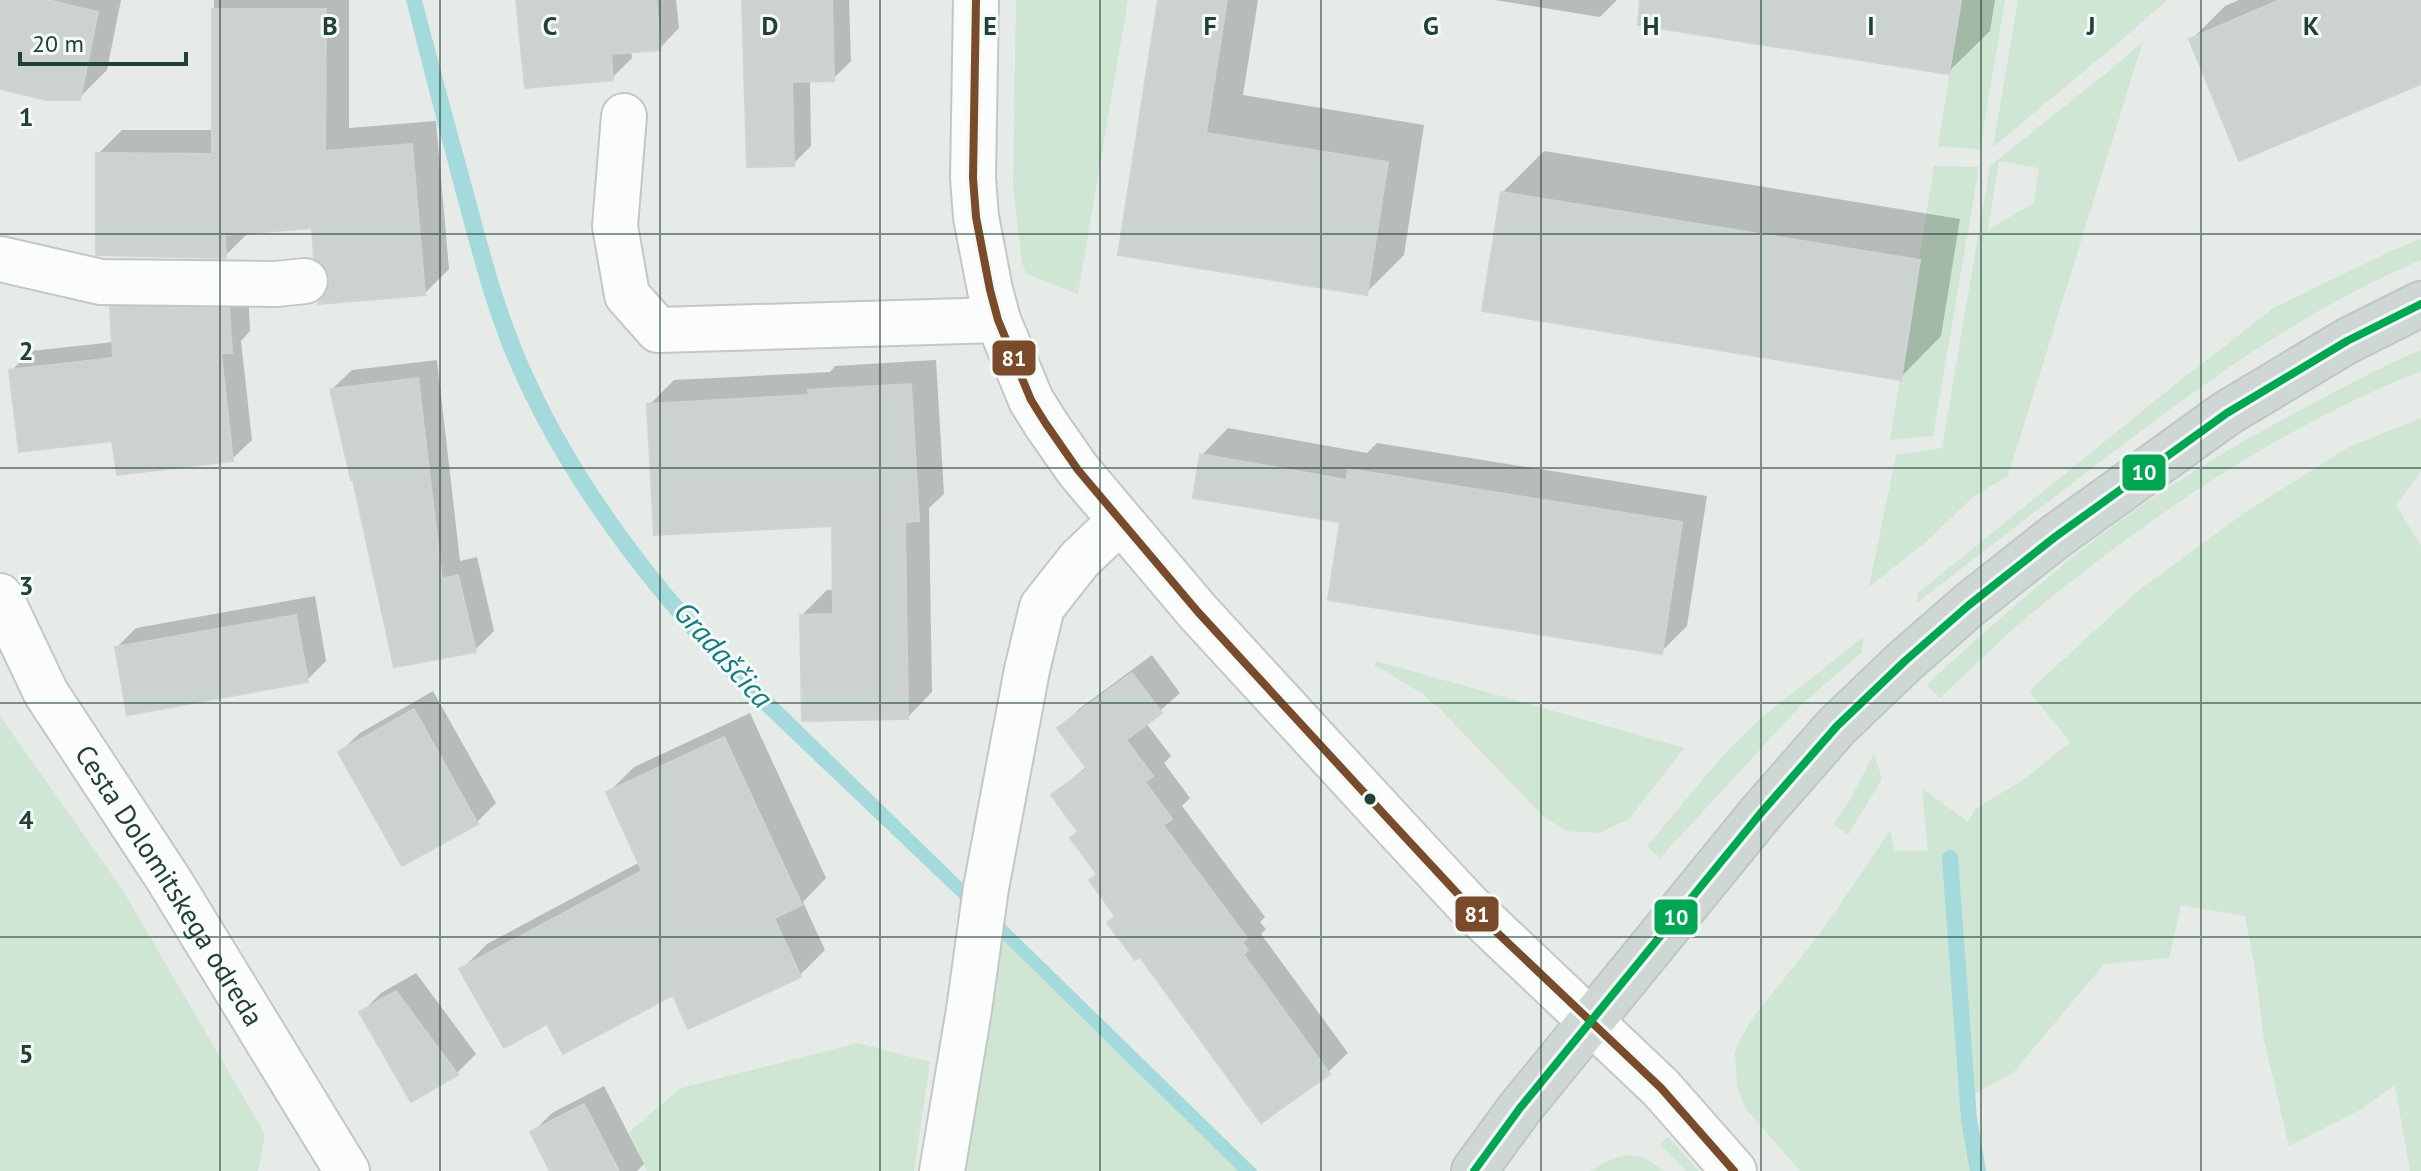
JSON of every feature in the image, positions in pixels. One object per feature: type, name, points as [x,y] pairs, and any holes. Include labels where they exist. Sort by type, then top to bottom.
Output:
[{"type":"main road","points":[[1474,1171],[1520,1108],[1750,826],[1837,726],[1969,605],[2125,485],[2227,413],[2347,341],[2421,304]]},
{"type":"street","points":[[976,0],[973,178],[976,217],[998,320],[1031,400],[1078,470],[1208,624],[1469,906],[1661,1088],[1734,1171]]},
{"type":"street","points":[[624,116],[615,226],[627,295],[658,330],[998,320]]},
{"type":"street","points":[[0,259],[101,282],[276,284],[305,281]]},
{"type":"street","points":[[942,1171],[978,956],[986,888],[1042,607],[1080,559],[1120,521]]},
{"type":"street","name":"Cesta Dolomitskega odreda","points":[[0,596],[46,693],[169,880],[347,1171]]},
{"type":"green space","points":[[1016,0],[1128,0],[1078,294],[1026,274],[1022,262],[1013,186]]},
{"type":"green space","points":[[1961,0],[2005,0],[1980,149],[1938,146]]},
{"type":"green space","points":[[2018,0],[2167,0],[1993,147]]},
{"type":"green space","points":[[2143,41],[2008,476],[1973,497],[1927,541],[1869,587],[1896,455],[1942,448],[1990,166]],"holes":[[[1999,161],[2039,168],[2034,203],[1988,230]]]},
{"type":"green space","points":[[1934,166],[1979,167],[1933,436],[1890,440]]},
{"type":"green space","points":[[2421,239],[2421,260],[2333,303],[2209,381],[1917,603],[1918,593],[2275,307]]},
{"type":"green space","points":[[2421,350],[2421,371],[2367,394],[2262,450],[2211,481],[2113,549],[2020,623],[1940,698],[1926,685],[2056,571],[2152,499],[2258,433]]},
{"type":"green space","points":[[2421,418],[2421,471],[2396,505],[2421,546],[2421,1171],[2410,1171],[2395,1085],[2360,1110],[2289,1146],[2264,1040],[2245,916],[2181,905],[2169,958],[2104,964],[2013,1073],[1972,1095],[1983,1171],[1800,1171],[1745,1108],[1737,1086],[1735,1053],[1752,1019],[1821,932],[1890,831],[1895,851],[1928,851],[1922,788],[1968,822],[1975,809],[2026,778],[2070,742],[2029,691],[2139,590],[2247,511],[2349,447]]},
{"type":"green space","points":[[1863,637],[1862,652],[1803,703],[1660,858],[1647,846],[1725,753],[1760,719]]},
{"type":"green space","points":[[1376,661],[1684,748],[1629,819],[1599,833],[1566,831],[1543,816],[1439,708],[1423,694],[1374,665]]},
{"type":"green space","points":[[0,716],[122,889],[265,1134],[258,1171],[0,1171]]},
{"type":"green space","points":[[1874,754],[1882,779],[1848,835],[1833,824]]},
{"type":"green space","points":[[998,935],[1238,1171],[960,1171]]},
{"type":"green space","points":[[858,1043],[930,1062],[914,1171],[647,1171],[629,1132],[681,1088]]},
{"type":"green space","points":[[1668,1137],[1699,1171],[1686,1171],[1659,1144]]},
{"type":"green space","points":[[1628,1155],[1643,1157],[1665,1171],[1590,1171],[1609,1160]]},
{"type":"water","name":"Gradaščica","points":[[406,0],[422,0],[494,265],[527,359],[578,459],[627,532],[681,601],[740,666],[1258,1171],[1238,1171],[998,935],[727,677],[666,609],[610,538],[538,424],[500,340],[471,250]]},
{"type":"building","points":[[0,0],[48,0],[98,12],[80,100],[47,100],[0,89]]},
{"type":"building","points":[[516,0],[656,0],[661,50],[611,54],[613,80],[525,88]]},
{"type":"building","points":[[742,0],[832,0],[834,81],[792,82],[794,166],[747,167]]},
{"type":"building","points":[[1158,0],[1227,0],[1206,133],[1388,162],[1367,295],[1118,255]]},
{"type":"building","points":[[1640,0],[1961,0],[1949,74],[1638,25]]},
{"type":"building","points":[[2280,0],[2421,0],[2421,84],[2239,161],[2189,39]]},
{"type":"building","points":[[212,9],[326,9],[325,151],[412,144],[425,295],[318,304],[327,292],[330,279],[325,266],[314,258],[312,228],[225,235],[226,258],[96,255],[96,153],[212,154]]},
{"type":"building","points":[[1501,192],[1920,260],[1901,380],[1482,311]]},
{"type":"building","points":[[110,307],[229,308],[232,353],[221,353],[233,461],[117,475],[112,441],[19,452],[9,370],[113,358]]},
{"type":"building","points":[[418,378],[442,579],[458,575],[476,652],[394,667],[330,389]]},
{"type":"building","points":[[911,384],[919,521],[905,522],[908,719],[802,721],[800,615],[833,614],[832,526],[654,535],[647,404],[809,395],[808,390]]},
{"type":"building","points":[[1200,454],[1347,480],[1348,469],[1682,522],[1662,654],[1328,600],[1340,522],[1193,498]]},
{"type":"building","points":[[296,615],[308,682],[127,715],[115,647]]},
{"type":"building","points":[[1132,673],[1162,713],[1126,740],[1153,776],[1145,782],[1172,819],[1163,825],[1247,938],[1242,942],[1248,950],[1243,954],[1330,1074],[1261,1123],[1140,957],[1135,960],[1107,923],[1115,916],[1089,880],[1097,874],[1070,838],[1078,832],[1051,795],[1087,769],[1057,728]]},
{"type":"building","points":[[414,709],[478,824],[402,866],[338,752]]},
{"type":"building","points":[[724,737],[802,905],[774,918],[801,977],[688,1029],[673,995],[563,1054],[547,1024],[504,1048],[459,969],[642,871],[606,792]]},
{"type":"building","points":[[396,991],[458,1075],[411,1102],[359,1012]]},
{"type":"building","points":[[584,1104],[619,1171],[550,1171],[530,1132]]},
{"type":"waterway","points":[[1950,858],[1969,1119],[1978,1171]]},
{"type":"transit line","name":"81","points":[[976,0],[973,178],[976,217],[998,320],[1031,400],[1046,424],[1078,470],[1198,612],[1392,823],[1469,906],[1661,1088],[1734,1171]]},
{"type":"transit line","name":"10","points":[[1474,1171],[1520,1108],[1760,814],[1837,726],[1905,661],[2055,537],[2227,413],[2347,341],[2421,304]]}]
